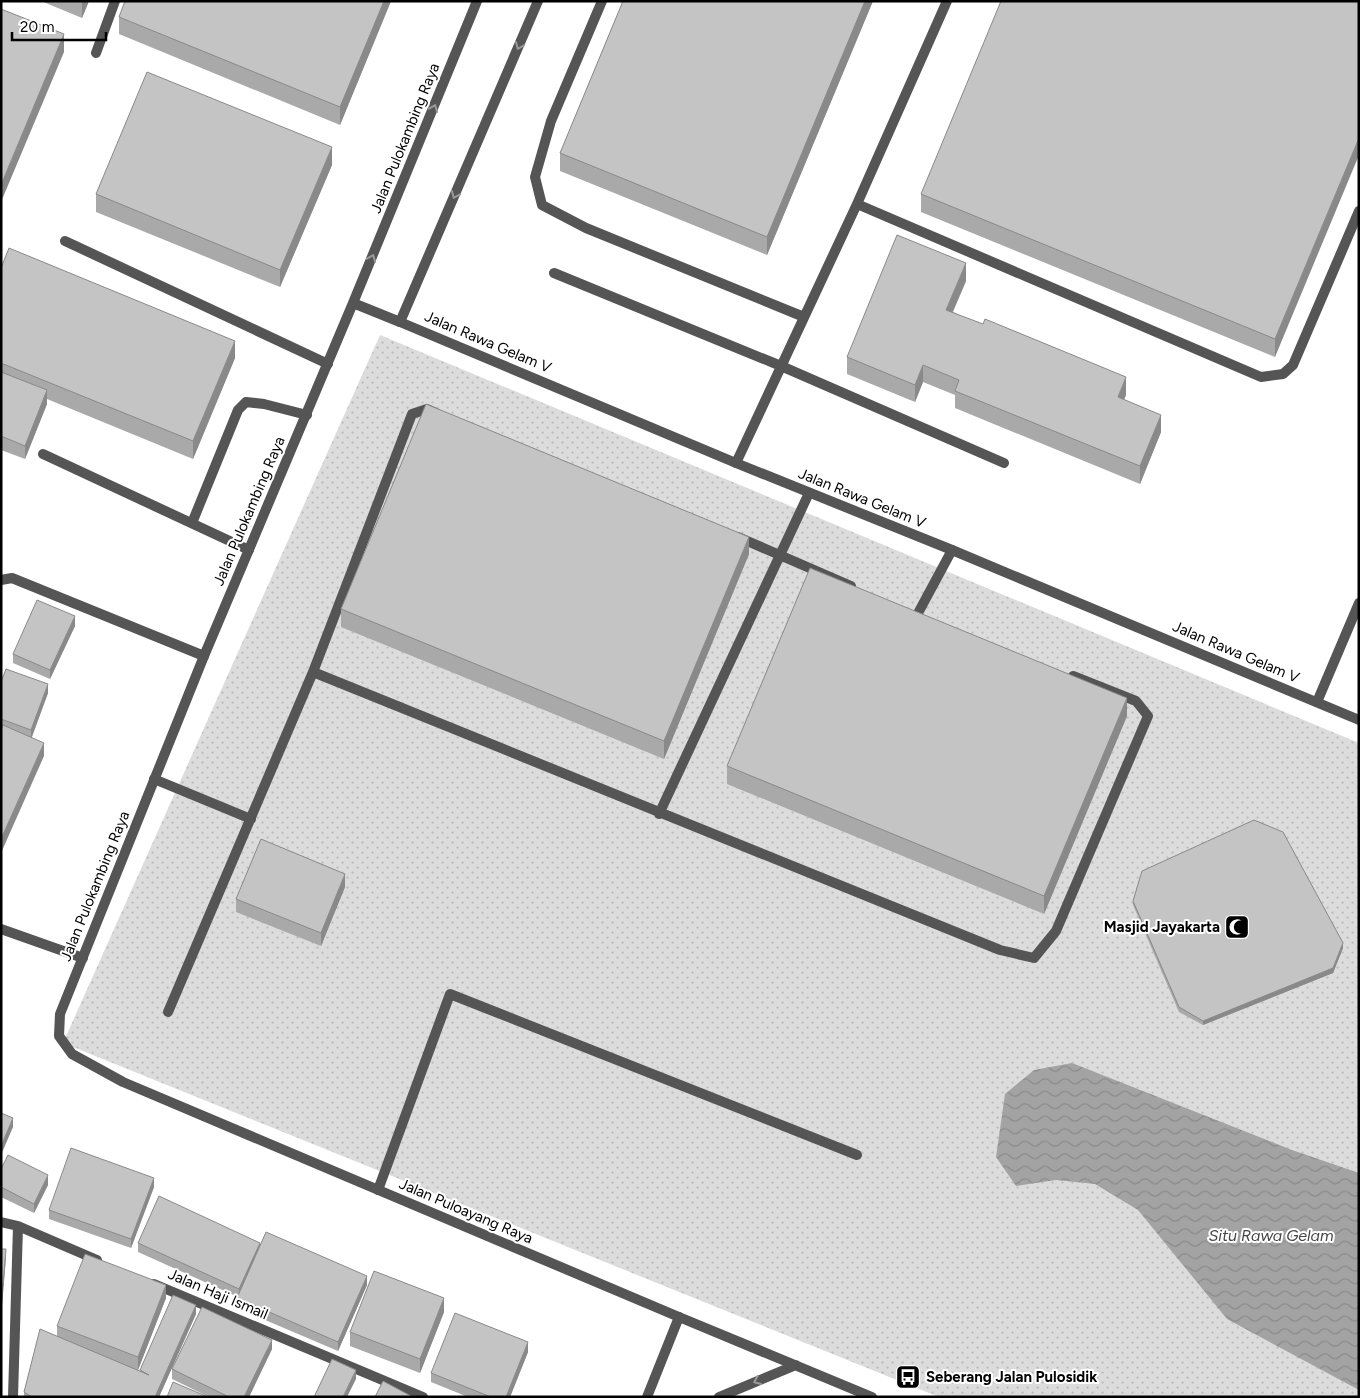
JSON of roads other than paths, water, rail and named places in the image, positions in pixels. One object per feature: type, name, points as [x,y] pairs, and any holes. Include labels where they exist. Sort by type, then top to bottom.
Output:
[{"type":"street","points":[[96,53],[114,1]]},
{"type":"street","name":"Jalan Pulokambing Raya","points":[[59,1036],[60,1014],[154,779],[478,1]]},
{"type":"street","points":[[400,322],[538,1]]},
{"type":"street","points":[[602,1],[551,121],[534,177],[542,205],[586,228],[804,317]]},
{"type":"street","points":[[736,463],[857,204],[947,1]]},
{"type":"street","points":[[857,204],[1261,377],[1283,374],[1293,365],[1359,211]]},
{"type":"street","points":[[65,241],[328,364]]},
{"type":"street","points":[[554,273],[782,366],[1004,463]]},
{"type":"street","name":"Jalan Rawa Gelam V","points":[[353,303],[1359,720]]},
{"type":"street","points":[[192,523],[238,410],[246,402],[264,404],[306,415]]},
{"type":"street","points":[[168,1012],[314,672],[412,414],[426,409],[445,416]]},
{"type":"street","points":[[43,454],[249,550]]},
{"type":"street","points":[[660,814],[809,493]]},
{"type":"street","points":[[725,531],[862,590]]},
{"type":"street","points":[[916,615],[952,550]]},
{"type":"street","points":[[1,580],[12,578],[204,656]]},
{"type":"street","points":[[1317,702],[1359,604]]},
{"type":"street","points":[[314,672],[660,814],[1000,950],[1034,958],[1056,931],[1148,716],[1136,701],[1063,672]]},
{"type":"street","points":[[154,779],[251,819]]},
{"type":"street","points":[[1,929],[83,958]]},
{"type":"street","points":[[378,1190],[450,994],[857,1155]]},
{"type":"street","name":"Jalan Puloayang Raya","points":[[59,1036],[72,1054],[123,1082],[872,1397]]},
{"type":"street","points":[[1,1222],[18,1226],[110,1265]]},
{"type":"street","points":[[13,1397],[18,1226]]},
{"type":"street","name":"Jalan Haji Ismail","points":[[147,1281],[423,1397]]},
{"type":"street","points":[[647,1397],[679,1317]]},
{"type":"street","points":[[719,1397],[796,1365]]},
{"type":"water","name":"Situ Rawa Gelam","points":[[1072,1063],[1292,1150],[1359,1173],[1359,1390],[1227,1319],[1138,1210],[1095,1184],[1056,1180],[1016,1186],[996,1157],[1005,1094],[1034,1070]]},
{"type":"place","name":"Masjid Jayakarta","points":[[1237,927]]},
{"type":"place","name":"Seberang Jalan Pulosidik","points":[[908,1377]]}]
